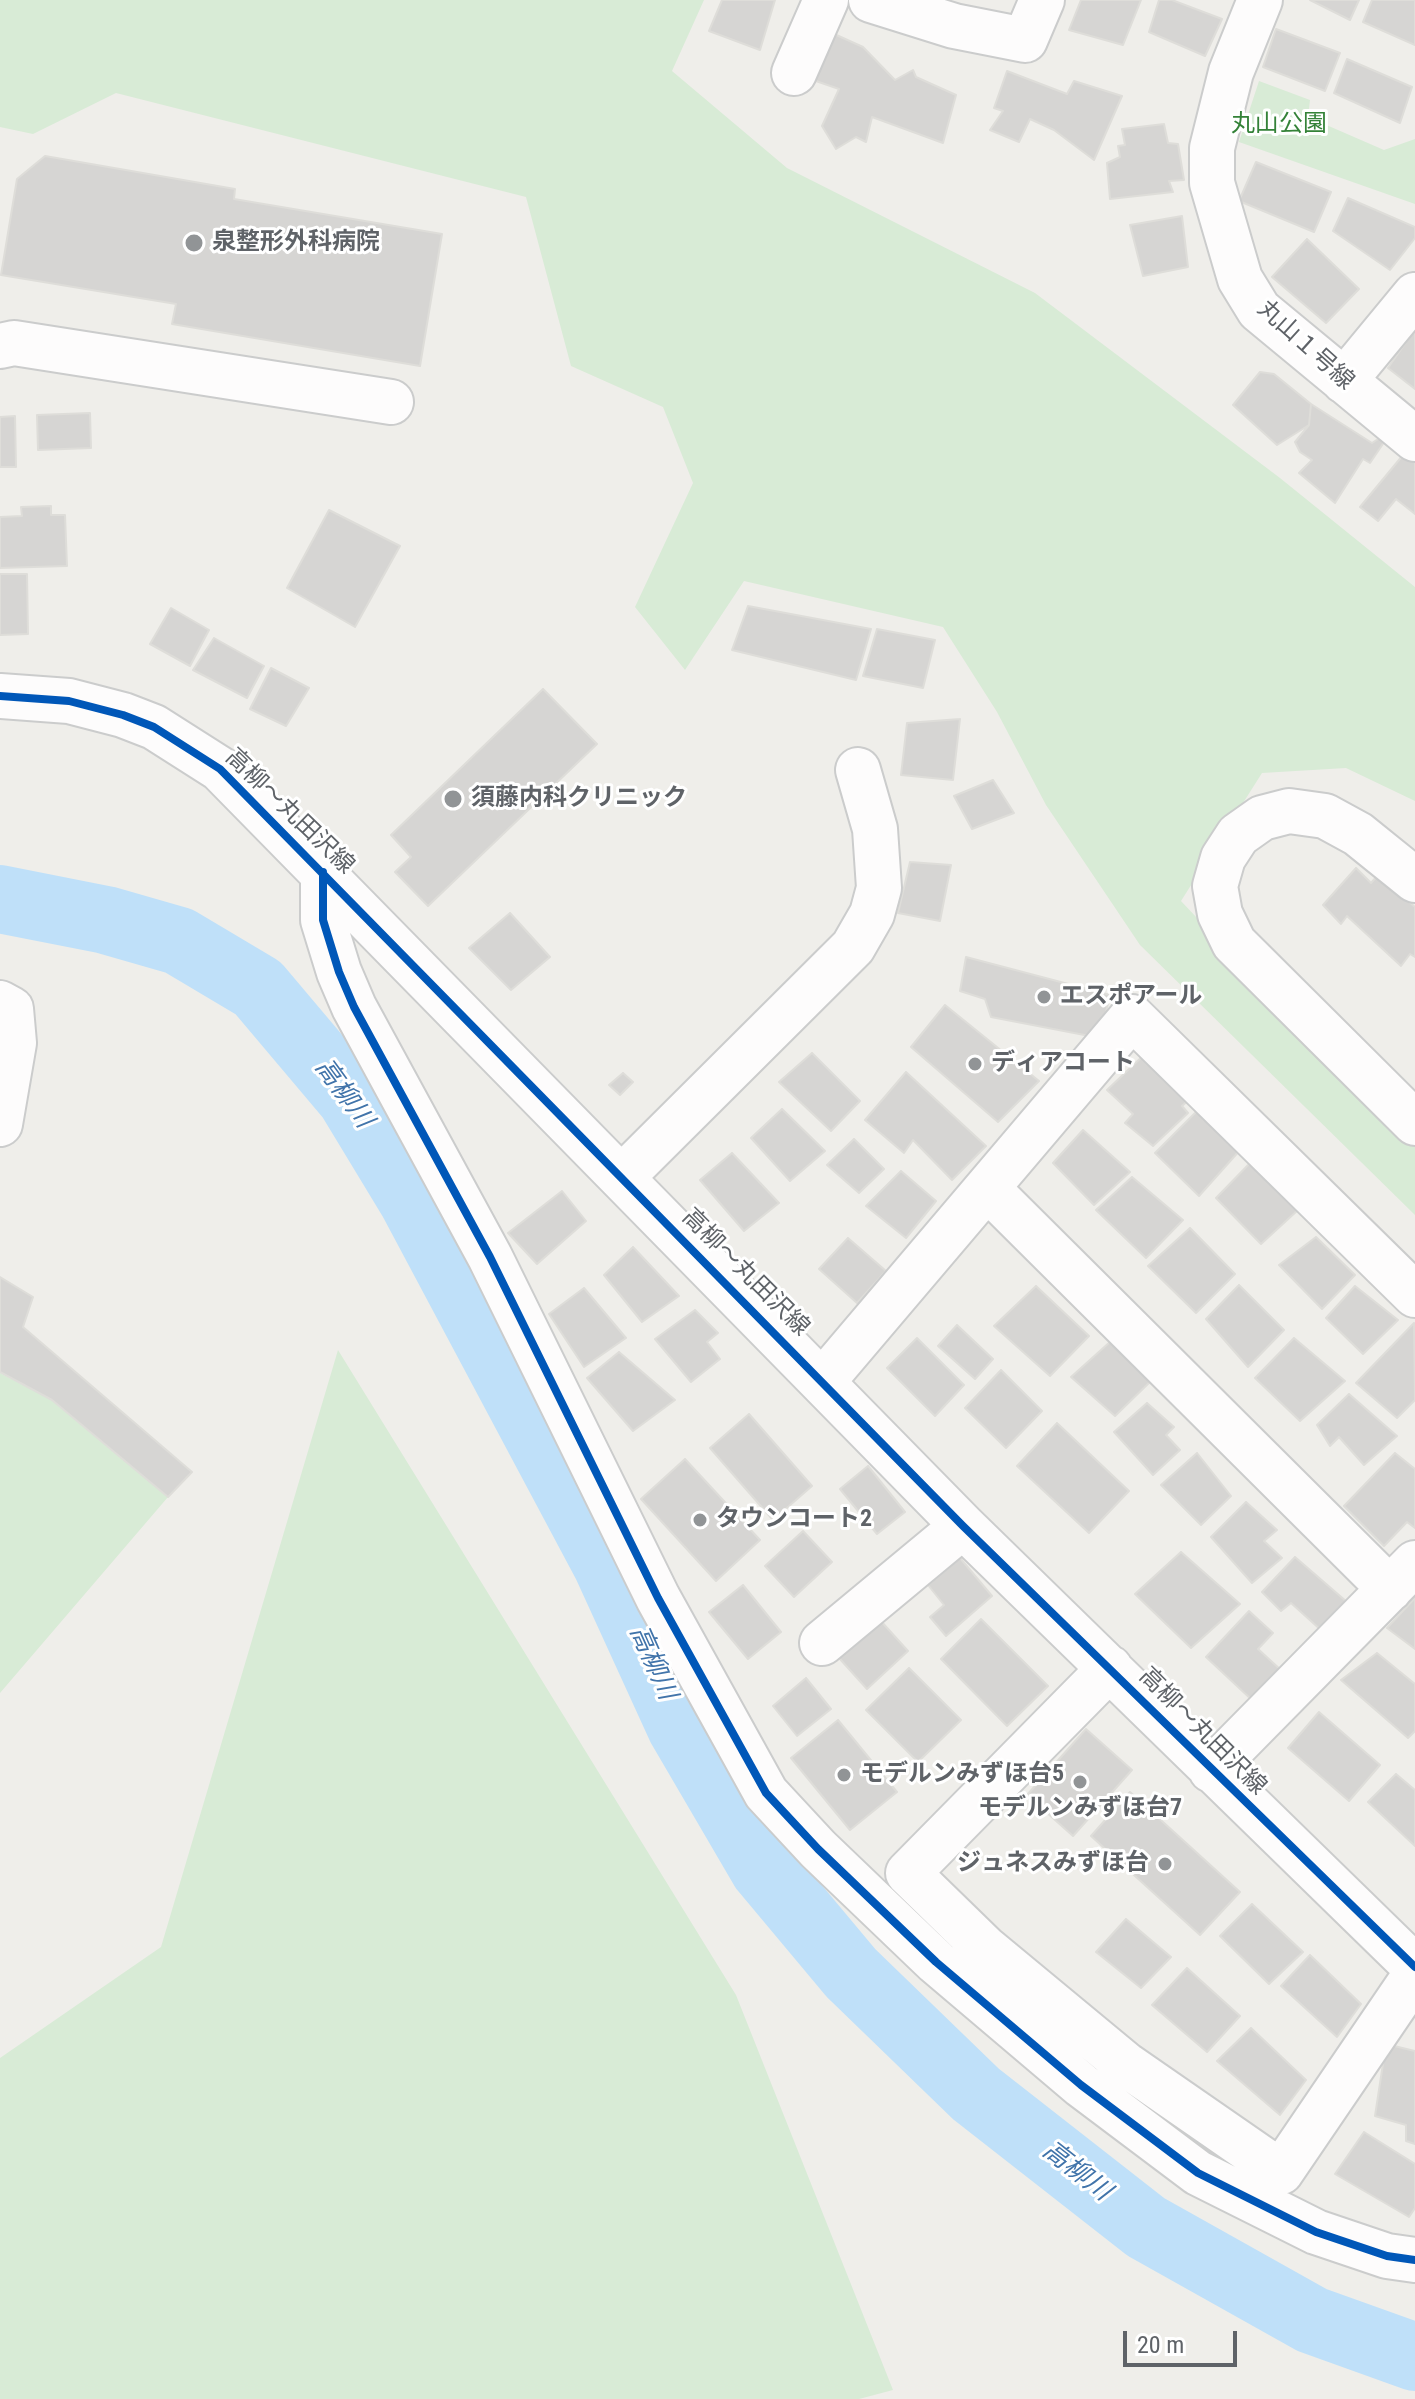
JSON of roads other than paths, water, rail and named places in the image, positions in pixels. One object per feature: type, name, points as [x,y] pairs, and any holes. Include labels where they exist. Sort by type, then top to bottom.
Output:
[{"type":"street","points":[[794,73],[826,0]]},
{"type":"street","points":[[871,0],[954,26],[1025,40],[1042,0]]},
{"type":"street","name":"丸山１号線","points":[[1260,0],[1231,72],[1212,148],[1212,183],[1240,279],[1259,310],[1415,439]]},
{"type":"street","points":[[1344,381],[1415,295]]},
{"type":"street","points":[[0,346],[14,343],[391,402]]},
{"type":"street","name":"高柳～丸田沢線","points":[[0,696],[22,695],[69,701],[123,715],[154,727],[220,769],[963,1526],[1415,1967]]},
{"type":"street","points":[[622,1177],[853,947],[872,914],[879,888],[875,829],[858,770]]},
{"type":"street","points":[[1415,880],[1358,834],[1325,816],[1289,811],[1262,818],[1238,835],[1223,858],[1215,886],[1220,914],[1234,943],[1415,1123]]},
{"type":"street","points":[[323,872],[323,920],[354,1007],[490,1257],[658,1598],[766,1793],[818,1849],[936,1962],[1081,2085],[1198,2173],[1316,2232],[1387,2256],[1415,2260]]},
{"type":"street","points":[[0,1003],[11,1009],[14,1043],[0,1124]]},
{"type":"street","points":[[823,1381],[1132,1017],[1415,1295]]},
{"type":"street","points":[[987,1188],[1402,1576],[1211,1770]]},
{"type":"street","points":[[822,1643],[963,1526]]},
{"type":"street","points":[[1110,1668],[908,1873],[985,1948],[1125,2064],[1281,2172],[1415,1975]]},
{"type":"waterway","name":"高柳川","points":[[0,899],[106,920],[179,941],[258,988],[350,1097],[413,1201],[607,1565],[681,1727],[764,1869],[851,1973],[976,2094],[1146,2227],[1312,2320],[1415,2357]]},
{"type":"place","name":"泉整形外科病院","points":[[194,243]]},
{"type":"place","name":"須藤内科クリニック","points":[[453,799]]},
{"type":"place","name":"エスポアール","points":[[1044,997]]},
{"type":"place","name":"ディアコート","points":[[975,1064]]},
{"type":"place","name":"タウンコート2","points":[[700,1520]]},
{"type":"place","name":"モデルンみずほ台5","points":[[844,1775]]},
{"type":"place","name":"モデルンみずほ台7","points":[[1080,1782]]},
{"type":"place","name":"ジュネスみずほ台","points":[[1165,1864]]},
{"type":"park label","name":"丸山公園","points":[[1279,125]]}]
